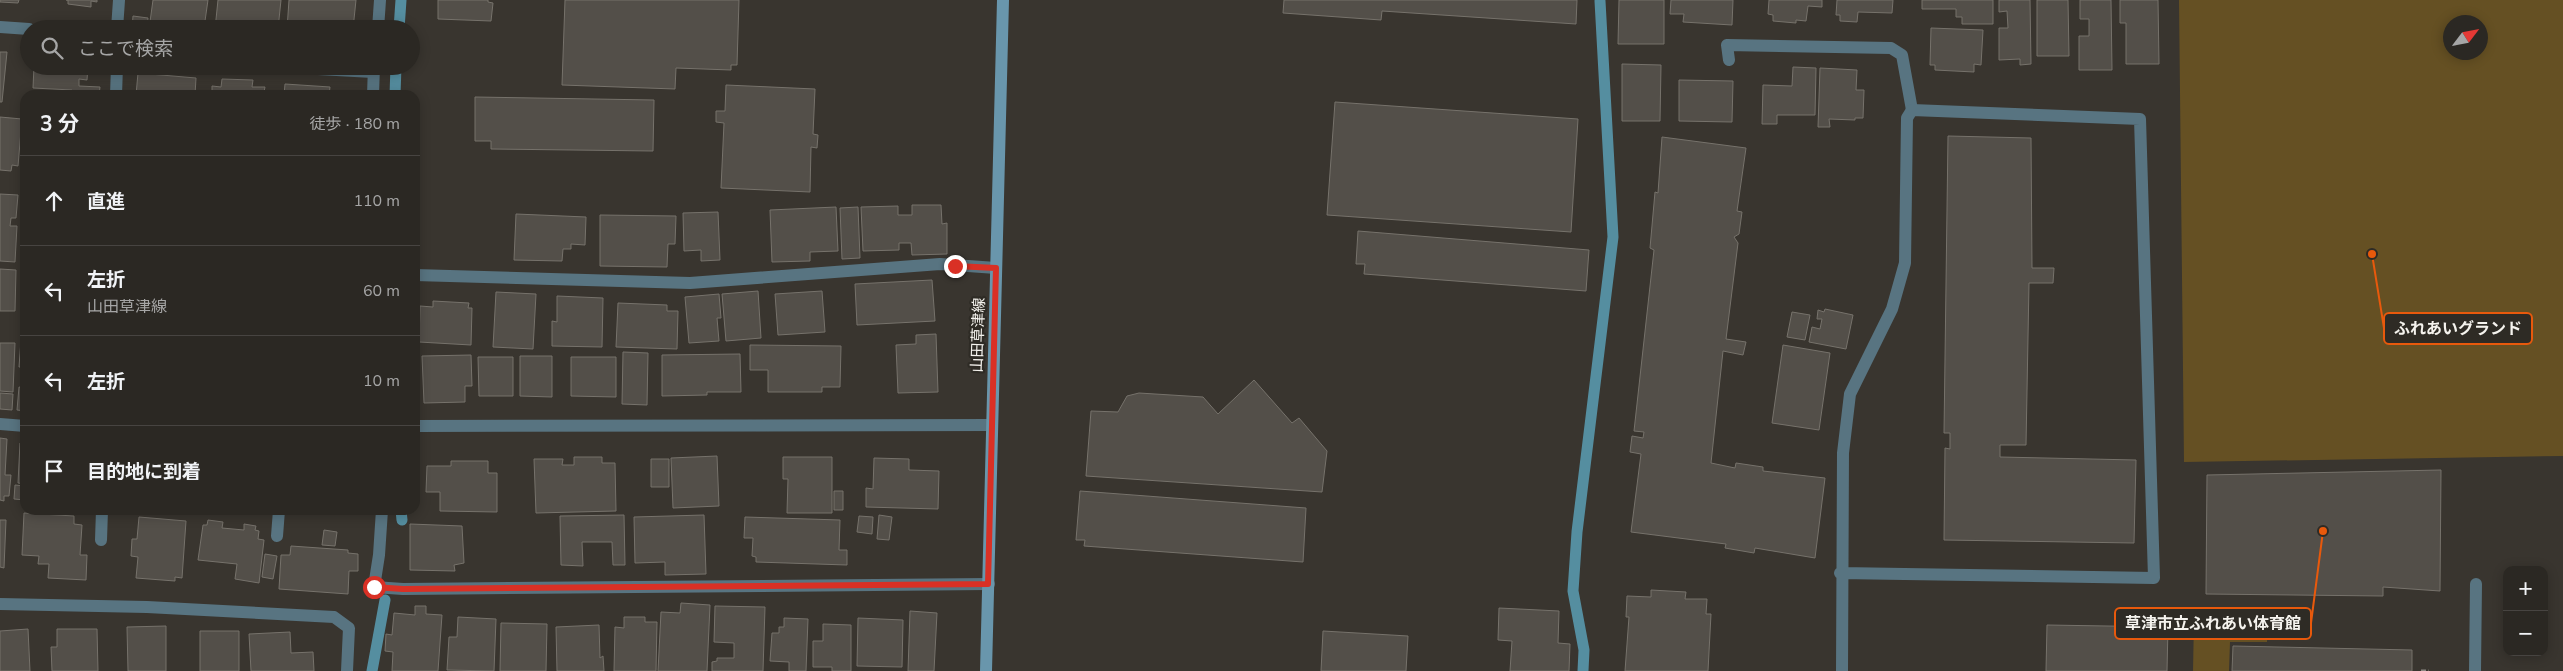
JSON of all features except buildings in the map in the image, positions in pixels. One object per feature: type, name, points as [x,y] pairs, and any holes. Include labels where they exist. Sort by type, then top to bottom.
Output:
[{"type":"main road","name":"山田草津線","points":[[986,671],[1003,0]]},
{"type":"street","points":[[118,20],[119,0]]},
{"type":"street","points":[[379,20],[380,0]]},
{"type":"street","points":[[0,27],[20,28]]},
{"type":"street","points":[[1729,60],[1727,45],[1890,48],[1902,55],[1912,110],[1906,118],[1905,263],[1892,309],[1850,394],[1843,453],[1840,573],[1842,671]]},
{"type":"street","points":[[116,90],[117,75]]},
{"type":"street","points":[[374,75],[374,90]]},
{"type":"street","points":[[1840,573],[2154,578],[2140,119],[1912,110]]},
{"type":"street","points":[[420,276],[690,283],[940,264],[996,268]]},
{"type":"street","points":[[0,424],[20,426]]},
{"type":"street","points":[[420,426],[992,425]]},
{"type":"street","points":[[101,540],[102,515]]},
{"type":"street","points":[[277,536],[279,515]]},
{"type":"street","points":[[382,515],[379,555],[374,587],[413,589],[988,584]]},
{"type":"street","points":[[2475,671],[2476,584]]},
{"type":"street","points":[[0,604],[147,607],[334,616],[348,628],[347,671]]},
{"type":"path","points":[[2421,671],[2429,671]]},
{"type":"shaded area","points":[[2179,0],[2563,0],[2563,456],[2184,462]]},
{"type":"shaded area","points":[[2194,619],[2268,621],[2267,642],[2230,642],[2229,671],[2193,671]]},
{"type":"waterway","points":[[400,20],[401,0]]},
{"type":"waterway","points":[[1583,671],[1584,650],[1573,591],[1577,532],[1613,237],[1600,1]]},
{"type":"waterway","points":[[395,90],[396,75]]},
{"type":"waterway","points":[[402,515],[402,520]]},
{"type":"waterway","points":[[372,671],[385,600]]},
{"type":"place","name":"ふれあいグランド","points":[[2372,254]]},
{"type":"place","name":"草津市立ふれあい体育館","points":[[2323,531]]},
{"type":"route","points":[[374,587],[403,589],[988,584],[996,268],[955,266]]}]
